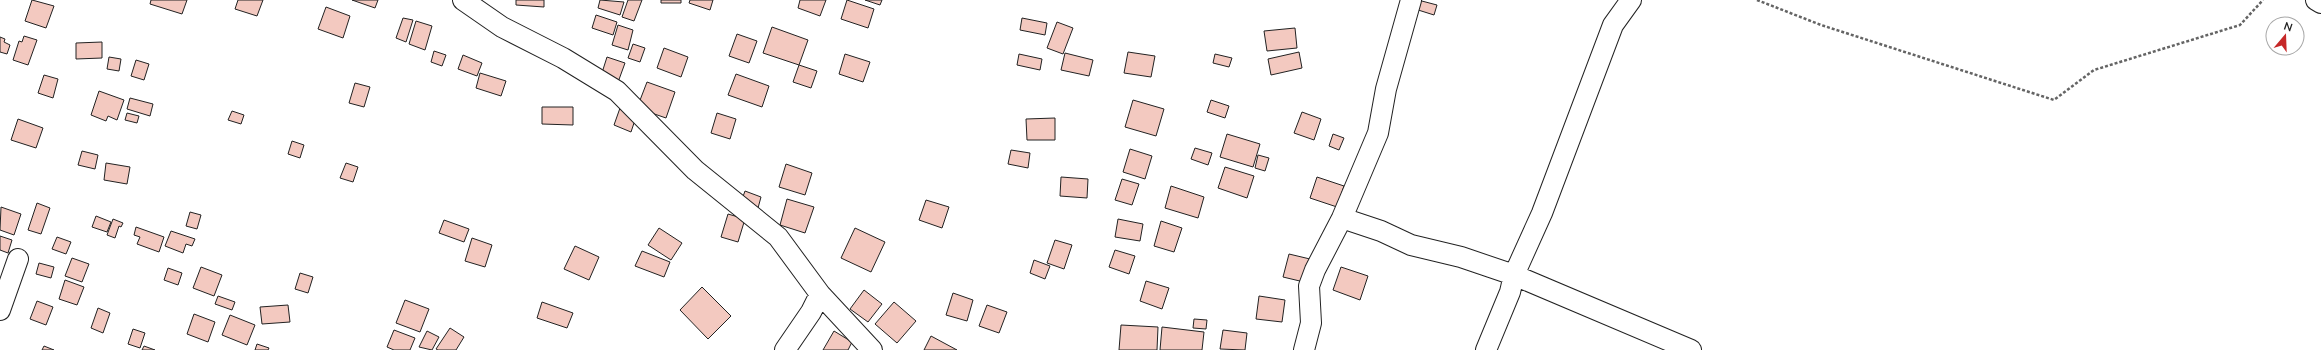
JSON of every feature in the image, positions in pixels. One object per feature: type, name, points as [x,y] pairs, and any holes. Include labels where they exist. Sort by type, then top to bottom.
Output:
[{"type":"street","points":[[463,0],[502,27],[563,58],[617,91],[695,170],[778,237],[820,294],[872,350]]},
{"type":"street","points":[[1304,350],[1311,323],[1309,286],[1315,270],[1342,218],[1378,133],[1386,90],[1410,0]]},
{"type":"street","points":[[1486,350],[1510,292],[1514,275],[1542,213],[1614,25],[1631,0]]},
{"type":"street","points":[[2316,0],[2321,3]]},
{"type":"street","points":[[1342,218],[1381,231],[1411,245],[1462,257],[1514,275],[1691,350]]},
{"type":"street","points":[[0,310],[18,259]]},
{"type":"street","points":[[785,350],[811,312],[820,294]]},
{"type":"path","points":[[1757,0],[1821,25],[2054,100],[2094,70],[2240,24],[2263,0]]},
{"type":"building","points":[[32,0],[54,6],[46,28],[25,21]]},
{"type":"building","points":[[151,0],[187,0],[182,14],[150,4]]},
{"type":"building","points":[[238,0],[263,0],[257,16],[235,9]]},
{"type":"building","points":[[352,0],[378,0],[375,8]]},
{"type":"building","points":[[516,0],[544,0],[544,7],[516,5]]},
{"type":"building","points":[[600,0],[624,2],[620,15],[598,8]]},
{"type":"building","points":[[628,0],[642,0],[634,21],[622,17]]},
{"type":"building","points":[[661,0],[681,0],[681,3],[661,3]]},
{"type":"building","points":[[690,0],[713,0],[710,10],[689,3]]},
{"type":"building","points":[[800,0],[826,0],[820,16],[798,8]]},
{"type":"building","points":[[847,0],[874,9],[868,28],[841,19]]},
{"type":"building","points":[[865,0],[882,0],[880,5]]},
{"type":"building","points":[[1418,0],[1437,5],[1434,15],[1415,9]]},
{"type":"building","points":[[326,7],[350,16],[343,38],[318,29]]},
{"type":"building","points":[[596,15],[617,22],[613,35],[592,28]]},
{"type":"building","points":[[403,18],[413,20],[406,42],[396,38]]},
{"type":"building","points":[[1022,18],[1047,23],[1045,35],[1020,30]]},
{"type":"building","points":[[416,21],[432,26],[425,50],[409,44]]},
{"type":"building","points":[[1057,22],[1073,28],[1063,54],[1047,48]]},
{"type":"building","points":[[618,25],[633,30],[628,50],[612,45]]},
{"type":"building","points":[[772,27],[808,40],[799,65],[763,53]]},
{"type":"building","points":[[1295,28],[1297,48],[1267,51],[1264,31]]},
{"type":"building","points":[[737,34],[757,41],[749,63],[729,56]]},
{"type":"building","points":[[24,36],[37,40],[28,65],[13,60],[19,41],[22,42]]},
{"type":"building","points":[[0,37],[5,39],[4,42],[10,45],[7,54],[0,52]]},
{"type":"building","points":[[102,42],[102,58],[76,59],[76,43]]},
{"type":"building","points":[[633,44],[645,48],[640,62],[628,58]]},
{"type":"building","points":[[664,48],[688,57],[681,77],[657,68]]},
{"type":"building","points":[[434,51],[446,55],[442,66],[431,62]]},
{"type":"building","points":[[1128,52],[1155,56],[1151,77],[1124,73]]},
{"type":"building","points":[[1299,52],[1302,68],[1271,75],[1268,59]]},
{"type":"building","points":[[1065,53],[1093,60],[1089,76],[1061,70]]},
{"type":"building","points":[[845,54],[870,62],[863,82],[839,74]]},
{"type":"building","points":[[1019,54],[1042,59],[1040,70],[1017,65]]},
{"type":"building","points":[[1215,54],[1232,58],[1229,67],[1213,63]]},
{"type":"building","points":[[463,55],[482,63],[477,76],[458,69]]},
{"type":"building","points":[[109,57],[121,59],[119,71],[107,69]]},
{"type":"building","points":[[607,57],[625,63],[617,85],[600,79]]},
{"type":"building","points":[[136,60],[149,64],[144,80],[131,76]]},
{"type":"building","points":[[799,65],[817,71],[811,88],[793,82]]},
{"type":"building","points":[[480,73],[506,81],[501,96],[476,88]]},
{"type":"building","points":[[736,74],[769,86],[762,107],[728,95]]},
{"type":"building","points":[[44,75],[58,79],[53,98],[38,93]]},
{"type":"building","points":[[647,82],[675,92],[666,118],[637,108]]},
{"type":"building","points":[[355,83],[370,87],[364,107],[349,103]]},
{"type":"building","points":[[99,91],[124,100],[117,120],[108,116],[106,121],[91,115]]},
{"type":"building","points":[[130,98],[153,104],[150,116],[127,109]]},
{"type":"building","points":[[1133,100],[1164,109],[1156,136],[1125,127]]},
{"type":"building","points":[[1211,100],[1229,106],[1225,118],[1207,112]]},
{"type":"building","points":[[542,107],[573,107],[573,125],[542,124]]},
{"type":"building","points":[[620,108],[637,114],[631,132],[614,125]]},
{"type":"building","points":[[232,111],[244,115],[241,124],[228,120]]},
{"type":"building","points":[[1302,112],[1321,119],[1314,140],[1294,133]]},
{"type":"building","points":[[127,113],[139,116],[137,123],[125,120]]},
{"type":"building","points":[[717,113],[736,119],[730,139],[711,133]]},
{"type":"building","points":[[1055,118],[1055,140],[1027,140],[1026,119]]},
{"type":"building","points":[[18,119],[43,128],[36,148],[11,140]]},
{"type":"building","points":[[1227,134],[1260,144],[1253,167],[1220,157]]},
{"type":"building","points":[[1333,134],[1344,138],[1339,150],[1329,146]]},
{"type":"building","points":[[292,141],[304,145],[300,158],[288,154]]},
{"type":"building","points":[[1195,148],[1212,153],[1208,165],[1191,159]]},
{"type":"building","points":[[1130,149],[1152,156],[1145,179],[1123,172]]},
{"type":"building","points":[[1011,150],[1030,153],[1028,168],[1008,164]]},
{"type":"building","points":[[82,151],[98,155],[95,169],[78,165]]},
{"type":"building","points":[[1258,155],[1269,158],[1265,171],[1255,168]]},
{"type":"building","points":[[106,163],[130,167],[127,184],[104,180]]},
{"type":"building","points":[[346,163],[358,167],[353,182],[340,178]]},
{"type":"building","points":[[786,164],[812,173],[805,195],[779,187]]},
{"type":"building","points":[[1225,167],[1254,176],[1247,198],[1218,188]]},
{"type":"building","points":[[1061,177],[1088,179],[1087,198],[1060,196]]},
{"type":"building","points":[[1317,177],[1344,186],[1337,207],[1310,198]]},
{"type":"building","points":[[1122,179],[1139,184],[1132,205],[1115,200]]},
{"type":"building","points":[[1171,186],[1204,197],[1198,218],[1165,208]]},
{"type":"building","points":[[745,191],[761,197],[758,208],[741,202]]},
{"type":"building","points":[[787,199],[814,207],[805,233],[780,225]]},
{"type":"building","points":[[926,200],[949,207],[942,228],[919,220]]},
{"type":"building","points":[[37,203],[50,208],[41,234],[28,230]]},
{"type":"building","points":[[1,207],[21,214],[14,235],[0,230]]},
{"type":"building","points":[[190,212],[201,215],[197,229],[186,226]]},
{"type":"building","points":[[728,214],[745,219],[738,242],[721,237]]},
{"type":"building","points":[[96,216],[111,222],[107,232],[92,227]]},
{"type":"building","points":[[113,219],[123,223],[121,227],[119,226],[115,238],[107,235]]},
{"type":"building","points":[[1118,219],[1143,224],[1140,241],[1115,237]]},
{"type":"building","points":[[444,220],[469,229],[464,242],[439,233]]},
{"type":"building","points":[[1161,221],[1182,228],[1174,252],[1154,246]]},
{"type":"building","points":[[136,227],[164,237],[159,252],[137,244],[140,237],[134,235]]},
{"type":"building","points":[[659,228],[682,243],[671,260],[648,245]]},
{"type":"building","points":[[855,228],[885,242],[871,272],[841,258]]},
{"type":"building","points":[[171,231],[195,239],[192,246],[186,244],[183,253],[165,246]]},
{"type":"building","points":[[0,236],[12,240],[8,253],[0,250]]},
{"type":"building","points":[[57,237],[71,242],[66,254],[52,249]]},
{"type":"building","points":[[472,238],[492,245],[485,267],[465,261]]},
{"type":"building","points":[[1055,240],[1072,245],[1064,269],[1047,263]]},
{"type":"building","points":[[575,246],[599,257],[589,280],[564,269]]},
{"type":"building","points":[[1115,250],[1135,256],[1129,274],[1109,267]]},
{"type":"building","points":[[642,251],[670,262],[664,277],[635,266]]},
{"type":"building","points":[[1289,254],[1310,259],[1304,282],[1283,277]]},
{"type":"building","points":[[72,258],[89,264],[82,282],[65,276]]},
{"type":"building","points":[[1034,260],[1050,266],[1045,279],[1030,273]]},
{"type":"building","points":[[39,263],[54,267],[51,278],[36,274]]},
{"type":"building","points":[[201,267],[222,275],[214,296],[193,288]]},
{"type":"building","points":[[1341,267],[1368,276],[1360,300],[1333,290]]},
{"type":"building","points":[[168,268],[182,273],[178,285],[164,280]]},
{"type":"building","points":[[300,273],[313,277],[308,293],[295,289]]},
{"type":"building","points":[[65,280],[84,287],[77,305],[59,299]]},
{"type":"building","points":[[1146,281],[1169,288],[1162,309],[1140,301]]},
{"type":"building","points":[[702,287],[731,316],[708,339],[680,310]]},
{"type":"building","points":[[864,290],[882,304],[868,322],[850,309]]},
{"type":"building","points":[[953,293],[973,300],[967,321],[946,315]]},
{"type":"building","points":[[218,296],[235,302],[232,310],[215,304]]},
{"type":"building","points":[[1259,296],[1285,300],[1282,322],[1256,319]]},
{"type":"building","points":[[405,300],[429,309],[420,332],[396,323]]},
{"type":"building","points":[[37,301],[53,307],[46,325],[30,319]]},
{"type":"building","points":[[542,302],[573,313],[567,328],[537,318]]},
{"type":"building","points":[[894,302],[916,321],[897,343],[875,324]]},
{"type":"building","points":[[288,305],[290,322],[262,324],[260,307]]},
{"type":"building","points":[[987,305],[1007,312],[999,333],[979,326]]},
{"type":"building","points":[[98,308],[110,313],[103,333],[91,328]]},
{"type":"building","points":[[194,314],[215,322],[208,342],[187,334]]},
{"type":"building","points":[[230,315],[255,325],[247,345],[222,335]]},
{"type":"building","points":[[1194,319],[1207,320],[1206,329],[1193,328]]},
{"type":"building","points":[[1121,325],[1158,327],[1157,350],[1119,350]]},
{"type":"building","points":[[1162,327],[1204,332],[1202,350],[1160,350]]},
{"type":"building","points":[[450,328],[464,337],[456,350],[436,349]]},
{"type":"building","points":[[133,329],[145,333],[140,348],[128,344]]},
{"type":"building","points":[[394,330],[415,338],[410,350],[394,350],[387,347]]},
{"type":"building","points":[[1223,330],[1247,333],[1245,350],[1220,349]]},
{"type":"building","points":[[427,331],[439,337],[432,350],[419,347]]},
{"type":"building","points":[[834,331],[852,342],[848,350],[823,350]]},
{"type":"building","points":[[931,336],[957,350],[924,350]]},
{"type":"building","points":[[257,344],[269,348],[268,350],[255,350]]},
{"type":"building","points":[[44,346],[54,350],[42,350]]},
{"type":"building","points":[[144,346],[155,350],[142,350]]}]
